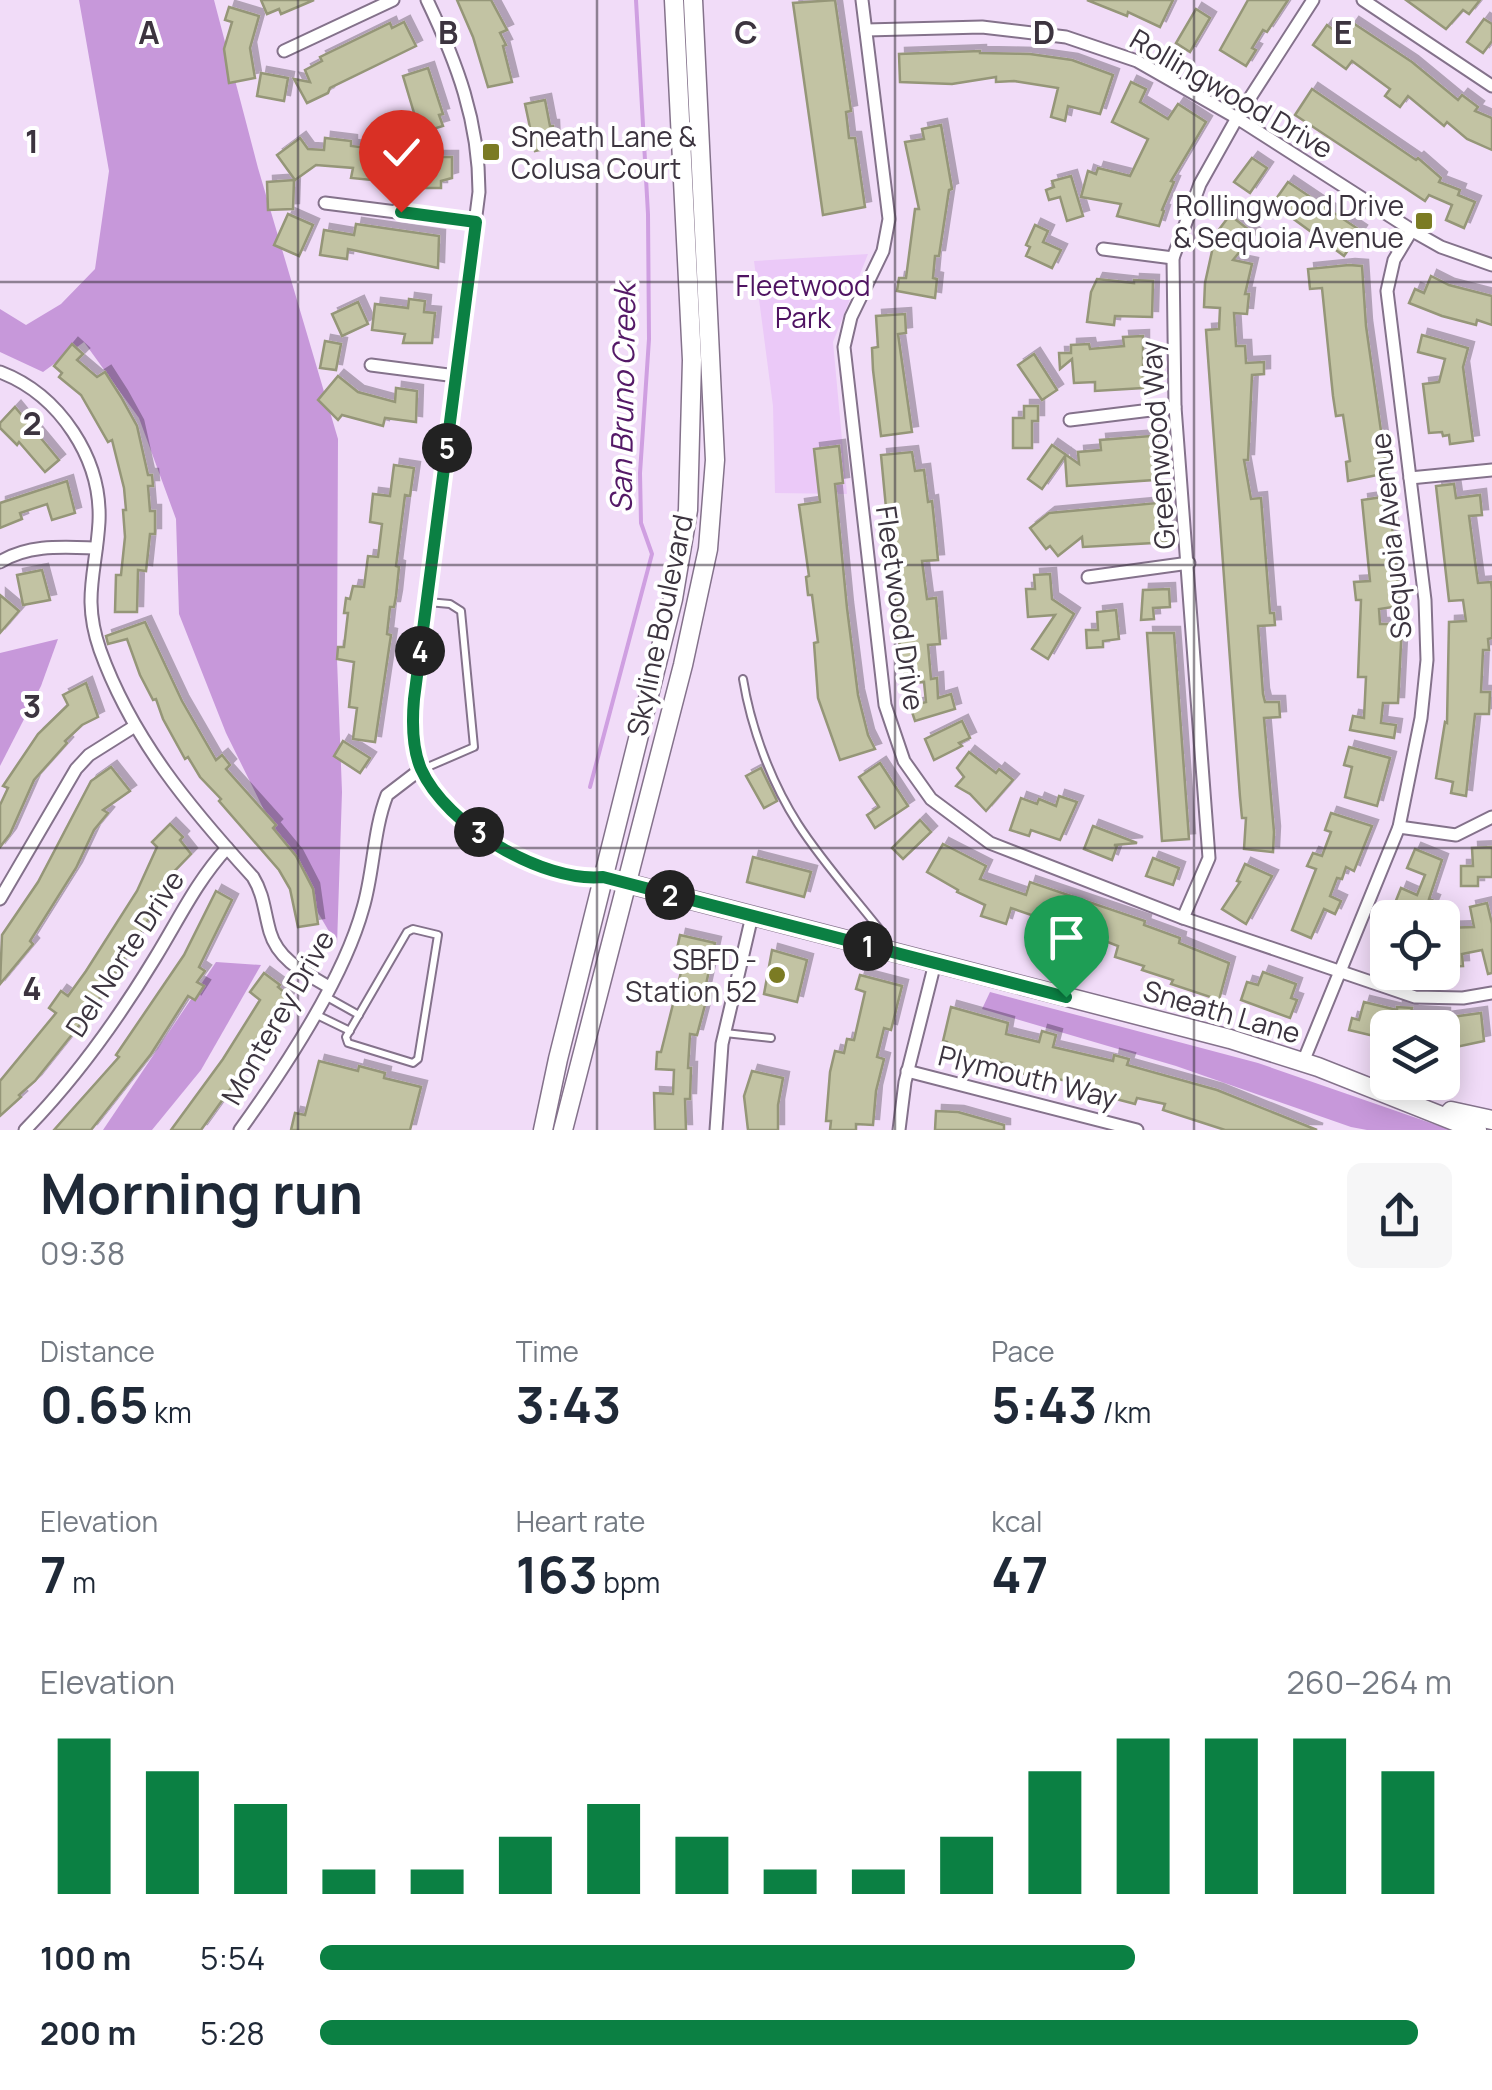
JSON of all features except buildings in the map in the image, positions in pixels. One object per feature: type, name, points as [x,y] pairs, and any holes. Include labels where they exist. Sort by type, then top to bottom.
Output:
[{"type":"main road","name":"Skyline Boulevard","points":[[543,1130],[674,598],[690,495],[692,360],[674,0]]},
{"type":"main road","name":"Skyline Boulevard","points":[[562,1130],[704,578],[713,504],[714,430],[693,0]]},
{"type":"main road","name":"Sneath Lane","points":[[603,877],[1214,1035],[1370,1087]]},
{"type":"main road","name":"Sneath Lane","points":[[1404,1100],[1477,1130]]},
{"type":"main road","name":"Sneath Lane","points":[[1406,1100],[1492,1120]]},
{"type":"street","points":[[284,51],[393,0]]},
{"type":"street","name":"Sneath Lane","points":[[426,0],[458,70],[472,116],[479,162],[476,222],[412,724],[422,770],[454,810],[498,846],[552,870],[603,877]]},
{"type":"street","name":"Fleetwood Drive","points":[[862,0],[889,219],[883,251],[851,317],[844,348],[884,705],[904,761],[931,799],[990,843],[1183,918],[1415,997],[1464,998],[1492,993]]},
{"type":"street","name":"Greenwood Way","points":[[1183,918],[1209,858],[1175,407],[1174,258],[1200,184],[1237,118],[1314,0]]},
{"type":"street","points":[[1363,0],[1492,86]]},
{"type":"street","name":"Rollingwood Drive","points":[[866,30],[982,27],[1066,36],[1138,61],[1237,118],[1441,248],[1492,265]]},
{"type":"street","points":[[325,203],[476,222]]},
{"type":"street","name":"Sequoia Avenue","points":[[1304,1062],[1399,827],[1421,718],[1427,660],[1425,600],[1387,291],[1394,260],[1412,230]]},
{"type":"street","points":[[1102,249],[1174,258]]},
{"type":"street","points":[[371,365],[456,376]]},
{"type":"street","points":[[0,372],[37,393],[58,412],[90,463],[98,492],[89,598],[92,623],[136,726],[180,794],[262,892],[276,946],[287,960],[326,991]]},
{"type":"street","points":[[1070,420],[1175,407]]},
{"type":"street","points":[[1410,478],[1492,470]]},
{"type":"street","points":[[0,562],[28,550],[96,548]]},
{"type":"street","points":[[1088,577],[1189,563]]},
{"type":"street","points":[[0,899],[76,769],[104,744],[136,726]]},
{"type":"street","name":"Monterey Drive","points":[[240,1130],[314,1014],[355,933],[387,795],[422,770]]},
{"type":"street","points":[[1399,827],[1456,835],[1492,817]]},
{"type":"street","name":"Del Norte Drive","points":[[25,1130],[102,1039],[192,890],[227,848]]},
{"type":"street","points":[[716,1130],[717,1080],[724,1033],[752,916]]},
{"type":"street","points":[[900,1130],[907,1071],[935,963]]},
{"type":"street","name":"Plymouth Way","points":[[907,1071],[1137,1130]]},
{"type":"lane","points":[[422,770],[474,746],[462,611],[450,604],[426,602]]},
{"type":"lane","points":[[742,679],[748,712],[797,823],[884,936],[880,949]]},
{"type":"lane","points":[[407,932],[436,932],[418,1060],[414,1063],[348,1043],[350,1031],[407,932]]},
{"type":"lane","points":[[326,991],[360,1015]]},
{"type":"lane","points":[[314,1014],[350,1031]]},
{"type":"lane","points":[[724,1033],[771,1038]]},
{"type":"green space","name":"Fleetwood Park","points":[[868,254],[833,342],[847,494],[775,493],[773,406],[754,261]]},
{"type":"shaded area","points":[[79,0],[214,0],[258,168],[338,439],[337,659],[342,792],[337,945],[297,877],[226,733],[179,614],[176,519],[139,418],[84,342],[43,372],[0,352],[0,309],[26,325],[61,304],[95,269],[109,171]]},
{"type":"shaded area","points":[[58,639],[41,686],[0,766],[0,653]]},
{"type":"shaded area","points":[[216,962],[261,965],[201,1070],[152,1130],[103,1130]]},
{"type":"shaded area","points":[[990,992],[1258,1063],[1451,1130],[1351,1127],[1176,1066],[982,1009]]},
{"type":"waterway","name":"San Bruno Creek","points":[[590,787],[652,554],[641,523],[640,473],[649,339],[648,214],[636,0]]},
{"type":"place","name":"Sneath Lane & Colusa Court","points":[[491,152]]},
{"type":"place","name":"Rollingwood Drive & Sequoia Avenue","points":[[1424,221]]},
{"type":"place","name":"SBFD - Station 52","points":[[777,975]]},
{"type":"route","points":[[401,212],[476,222],[412,724],[422,770],[438,792],[473,828],[498,846],[552,870],[603,877],[1066,997]]}]
